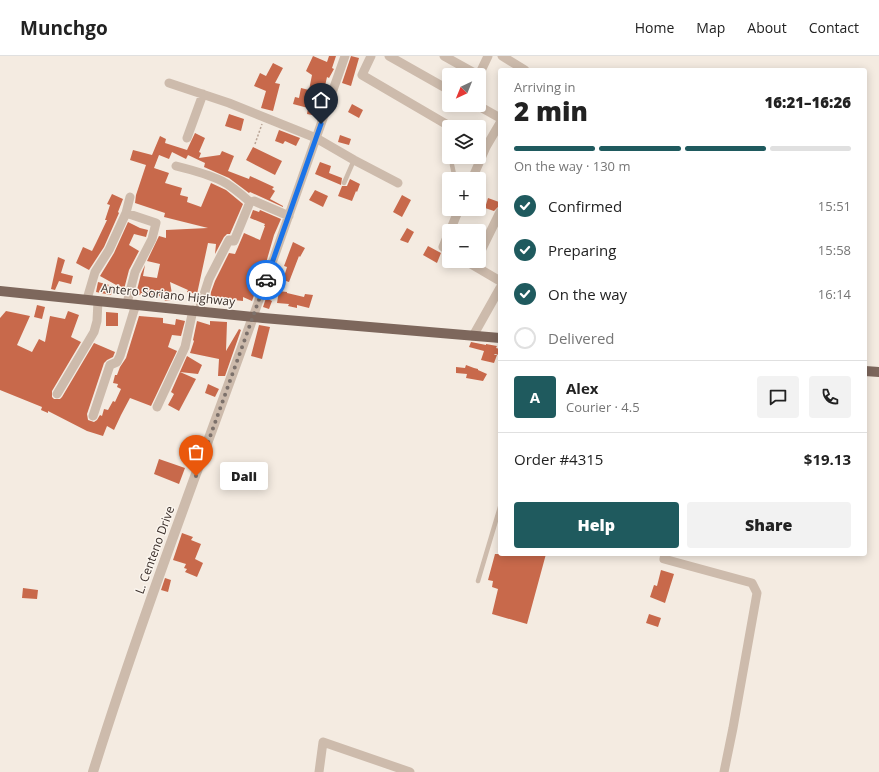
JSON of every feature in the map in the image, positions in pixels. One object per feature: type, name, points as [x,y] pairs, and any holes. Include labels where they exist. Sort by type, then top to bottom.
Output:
[{"type":"main road","name":"Antero Soriano Highway","points":[[0,291],[253,317],[498,338]]},
{"type":"main road","points":[[867,371],[879,372]]},
{"type":"street","points":[[253,317],[290,216],[345,56]]},
{"type":"street","points":[[371,56],[362,75],[442,122]]},
{"type":"street","points":[[389,56],[442,86]]},
{"type":"street","points":[[444,56],[465,68]]},
{"type":"street","points":[[482,68],[488,56]]},
{"type":"street","points":[[502,56],[522,68]]},
{"type":"street","points":[[169,83],[230,103],[316,138],[398,183]]},
{"type":"street","points":[[187,138],[203,94]]},
{"type":"street","points":[[486,110],[498,117]]},
{"type":"street","points":[[486,140],[498,125]]},
{"type":"street","points":[[176,166],[222,181],[237,190],[250,202],[259,203],[290,216]]},
{"type":"street","points":[[87,299],[95,272],[109,250],[126,213],[130,197]]},
{"type":"street","points":[[157,407],[185,347],[196,310],[209,279],[229,240],[234,241],[250,202]]},
{"type":"street","points":[[93,416],[110,365],[117,362],[120,356],[131,304],[135,272],[152,239],[156,223],[126,213]]},
{"type":"street","points":[[486,241],[498,216]]},
{"type":"street","points":[[480,268],[498,280]]},
{"type":"street","points":[[473,336],[498,292]]},
{"type":"street","points":[[57,394],[94,332],[97,320],[98,301]]},
{"type":"street","name":"L. Centeno Drive","points":[[93,772],[139,632],[253,317]]},
{"type":"street","points":[[665,556],[664,559],[752,583],[757,594],[724,772]]},
{"type":"street","points":[[319,772],[323,742],[410,772]]},
{"type":"lane","points":[[344,183],[354,160]]},
{"type":"lane","points":[[452,165],[454,172]]},
{"type":"lane","points":[[478,581],[498,514]]},
{"type":"path","points":[[255,144],[264,117]]},
{"type":"building","points":[[313,56],[327,62],[329,56],[336,56],[332,68],[334,69],[329,78],[327,77],[324,95],[317,116],[307,114],[308,108],[293,104],[295,97],[299,98],[301,88],[309,90],[312,75],[306,71]]},
{"type":"building","points":[[351,56],[359,58],[351,86],[342,83]]},
{"type":"building","points":[[273,63],[283,68],[275,83],[280,84],[273,111],[261,108],[266,91],[254,86],[260,73],[266,76]]},
{"type":"building","points":[[352,104],[363,110],[359,118],[348,112]]},
{"type":"building","points":[[229,114],[244,119],[241,131],[225,126]]},
{"type":"building","points":[[279,130],[300,138],[296,146],[285,141],[283,144],[275,141]]},
{"type":"building","points":[[195,133],[205,138],[199,152],[201,153],[199,158],[220,155],[222,151],[234,156],[228,171],[249,179],[250,176],[274,187],[272,189],[275,191],[270,199],[283,207],[250,192],[249,193],[229,178],[204,167],[205,163],[188,155],[186,159],[172,152],[169,159],[159,155],[154,168],[169,173],[165,183],[182,188],[180,195],[188,197],[187,202],[201,207],[211,183],[226,190],[243,204],[230,234],[227,234],[224,237],[215,254],[216,244],[208,243],[197,294],[187,292],[188,290],[170,282],[173,300],[165,301],[164,297],[141,293],[140,295],[136,294],[145,265],[143,276],[157,278],[160,264],[147,261],[159,236],[166,238],[166,230],[208,228],[164,217],[165,213],[135,203],[136,195],[146,165],[130,160],[133,150],[152,155],[160,136],[166,139],[165,143],[187,150]]},
{"type":"building","points":[[340,135],[351,139],[349,145],[338,142]]},
{"type":"building","points":[[253,147],[282,161],[275,175],[246,160]]},
{"type":"building","points":[[320,162],[331,166],[329,173],[342,178],[341,185],[315,174]]},
{"type":"building","points":[[350,179],[360,184],[352,201],[338,196],[342,186],[347,186]]},
{"type":"building","points":[[315,190],[328,196],[323,207],[309,200]]},
{"type":"building","points":[[112,194],[123,199],[118,212],[119,213],[104,247],[89,270],[76,263],[83,247],[92,251],[107,220],[105,220],[110,205],[107,204]]},
{"type":"building","points":[[402,195],[411,200],[402,217],[393,212]]},
{"type":"building","points":[[488,198],[498,202],[498,207],[494,211],[486,208]]},
{"type":"building","points":[[253,210],[259,212],[260,210],[281,219],[274,235],[266,263],[263,261],[258,284],[252,301],[243,297],[243,301],[225,299],[225,303],[210,301],[211,292],[215,281],[229,253],[235,254],[244,233],[260,240],[265,224],[250,218]]},
{"type":"building","points":[[128,222],[148,230],[146,237],[134,234],[129,245],[139,251],[129,270],[123,293],[116,291],[118,286],[100,276],[114,253]]},
{"type":"building","points":[[407,228],[414,232],[408,243],[400,240]]},
{"type":"building","points":[[293,242],[305,248],[300,257],[299,256],[289,282],[283,280],[287,267],[284,266]]},
{"type":"building","points":[[428,246],[441,253],[437,263],[423,255]]},
{"type":"building","points":[[58,257],[65,260],[61,273],[73,276],[71,284],[59,281],[55,290],[51,289]]},
{"type":"building","points":[[98,282],[113,286],[111,295],[96,292]]},
{"type":"building","points":[[279,291],[304,297],[305,294],[313,295],[309,308],[297,305],[297,308],[288,306],[289,304],[277,303]]},
{"type":"building","points":[[266,298],[272,301],[269,309],[263,307]]},
{"type":"building","points":[[37,305],[45,307],[42,319],[34,317]]},
{"type":"building","points":[[6,311],[30,316],[17,345],[32,352],[39,339],[45,342],[50,316],[65,319],[68,311],[79,315],[71,337],[81,342],[52,391],[52,397],[54,399],[60,399],[62,397],[94,343],[115,352],[113,357],[104,363],[87,414],[88,420],[94,422],[100,415],[102,416],[104,409],[108,410],[113,401],[115,402],[121,389],[117,387],[118,384],[113,383],[115,375],[117,375],[126,358],[139,316],[163,318],[163,323],[175,325],[176,319],[185,321],[181,336],[172,335],[168,347],[177,351],[151,406],[130,398],[114,430],[107,426],[103,436],[87,431],[48,411],[48,413],[41,410],[42,407],[0,390],[0,318]]},
{"type":"building","points":[[106,312],[118,313],[118,326],[106,326]]},
{"type":"building","points":[[197,321],[210,325],[210,321],[227,322],[226,351],[239,329],[241,330],[225,376],[218,376],[219,359],[190,353],[194,341]]},
{"type":"building","points":[[259,325],[270,327],[262,359],[251,356]]},
{"type":"building","points":[[471,342],[497,346],[496,348],[498,348],[498,355],[494,355],[497,355],[494,363],[481,360],[484,351],[469,347]]},
{"type":"building","points":[[187,356],[202,365],[198,374],[180,372],[196,379],[179,411],[168,405],[174,394],[171,392]]},
{"type":"building","points":[[466,365],[487,374],[483,381],[466,378],[467,374],[456,373],[456,367],[465,368]]},
{"type":"building","points":[[208,384],[219,389],[215,397],[205,393]]},
{"type":"building","points":[[159,459],[185,468],[179,484],[154,474]]},
{"type":"building","points":[[182,533],[193,537],[191,540],[201,544],[195,559],[203,563],[197,577],[185,572],[187,569],[184,568],[186,564],[173,560]]},
{"type":"building","points":[[495,554],[498,554],[498,556],[545,556],[527,624],[492,614],[498,589],[492,587],[493,581],[488,580]]},
{"type":"building","points":[[661,570],[674,574],[665,603],[650,597],[654,585],[657,586]]},
{"type":"building","points":[[165,578],[171,580],[168,592],[161,590]]},
{"type":"building","points":[[23,588],[38,590],[37,599],[22,598]]},
{"type":"building","points":[[649,614],[661,618],[658,627],[646,623]]},
{"type":"way so far","points":[[196,476],[266,280]]},
{"type":"place","name":"Dali","points":[[196,476]]},
{"type":"route","points":[[266,280],[290,216],[321,124]]}]
